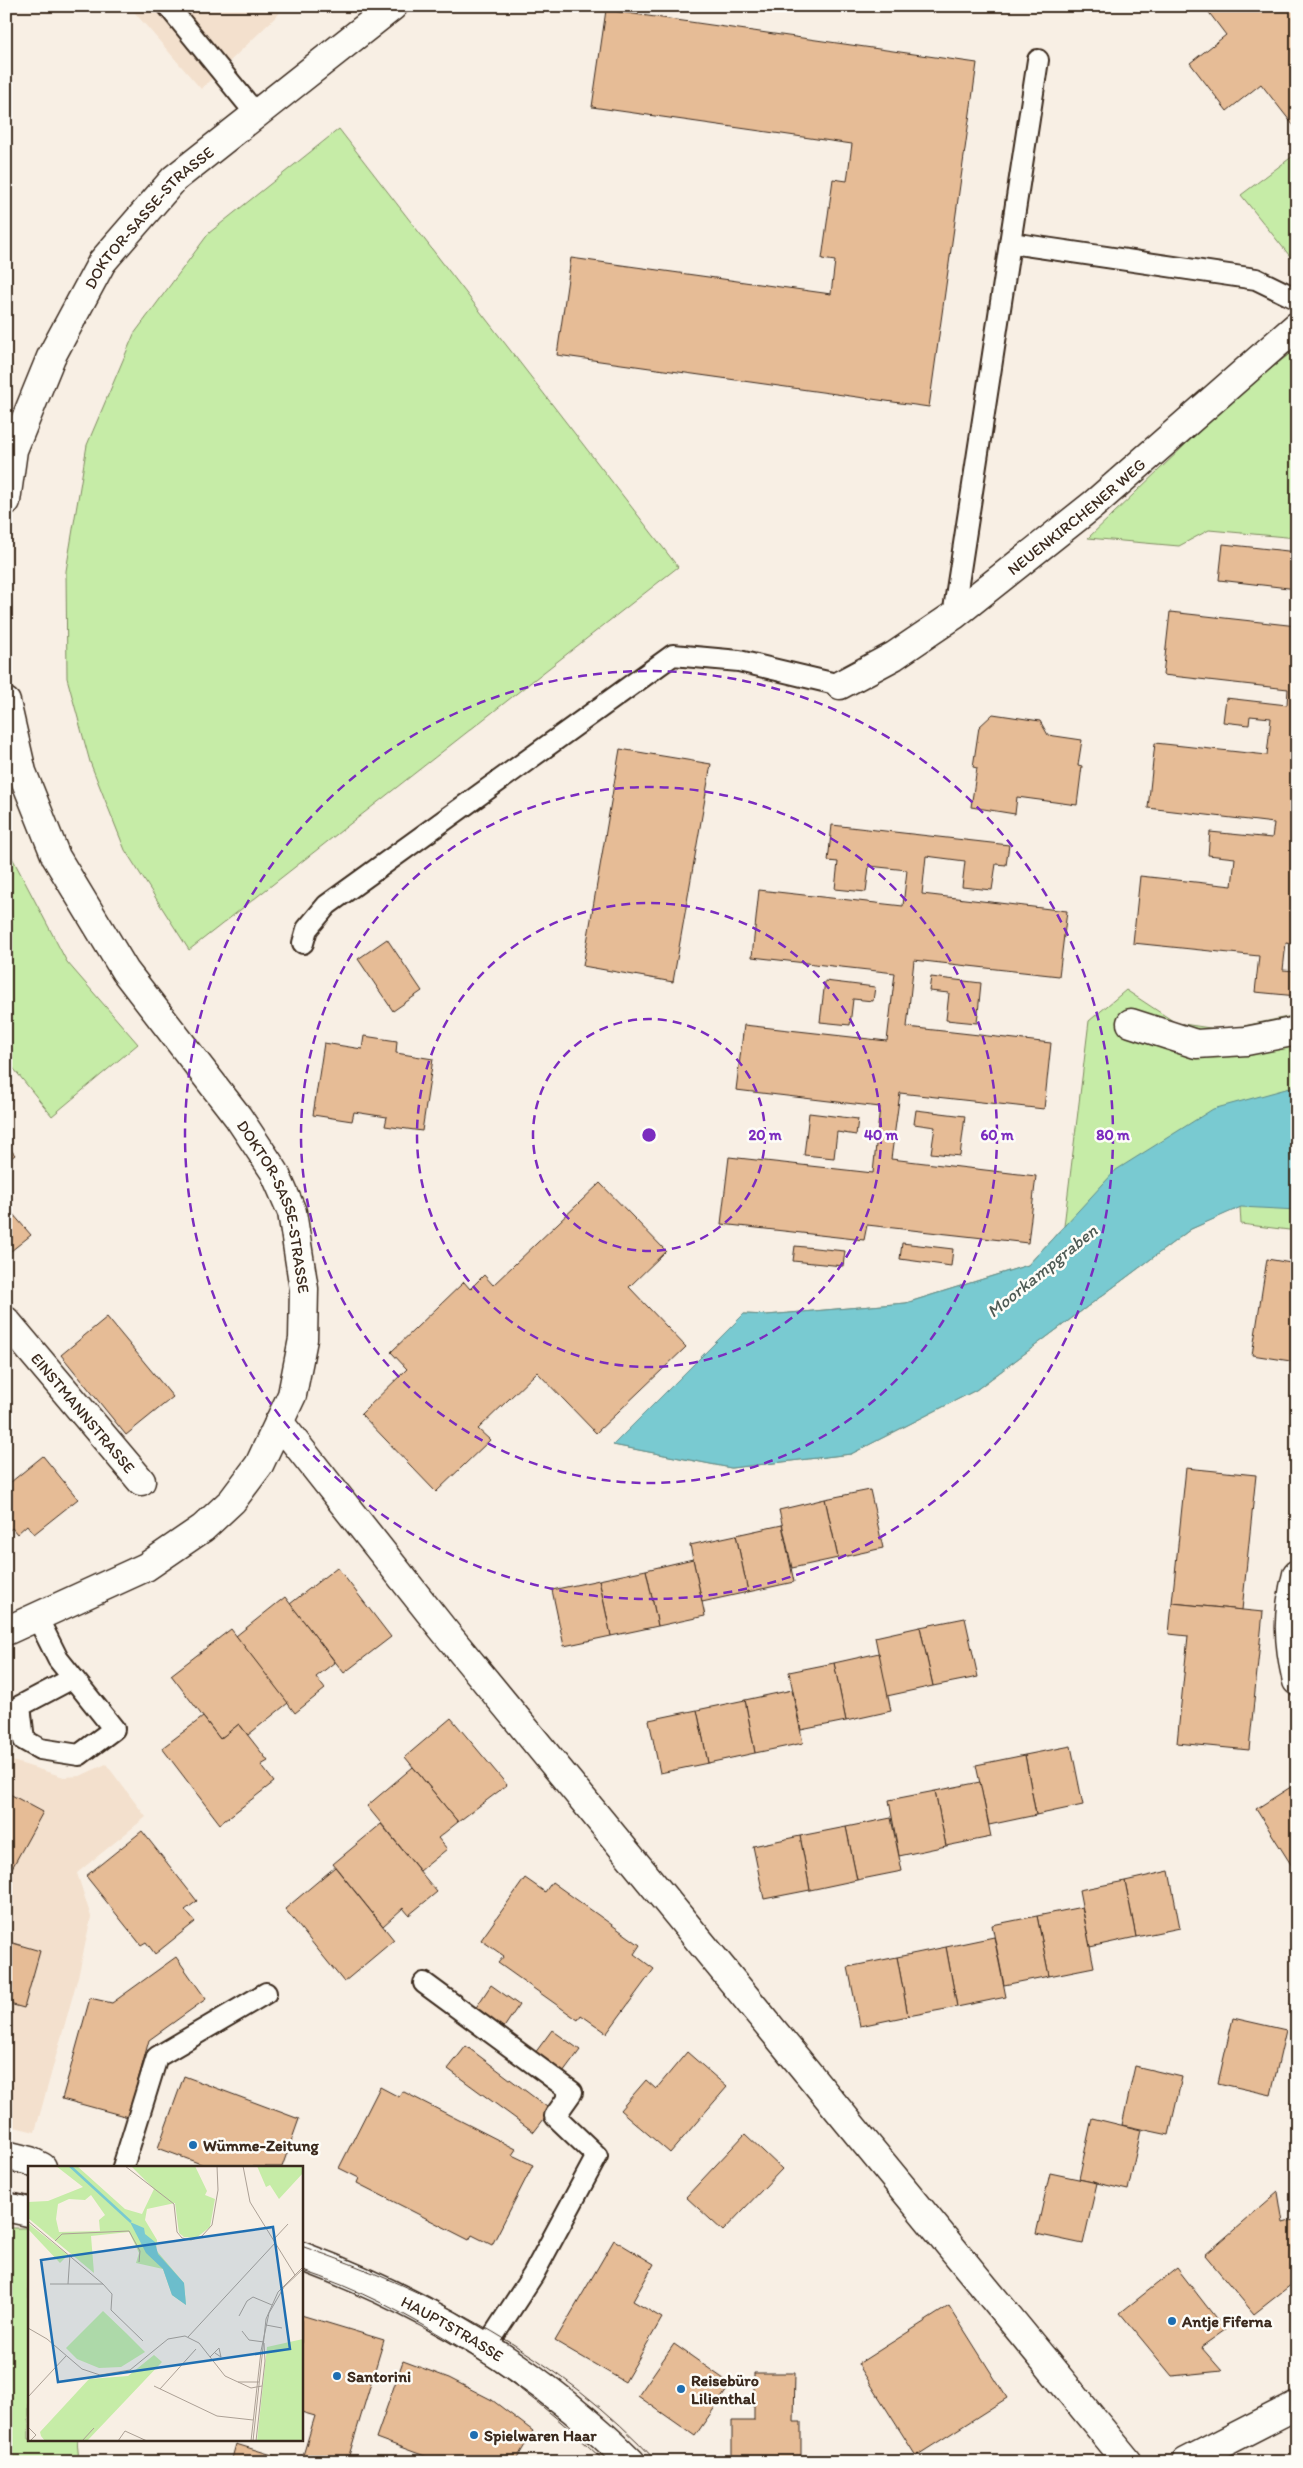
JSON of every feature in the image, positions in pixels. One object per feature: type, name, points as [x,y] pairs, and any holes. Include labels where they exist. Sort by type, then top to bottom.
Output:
[{"type":"street","name":"DOKTOR-SASSE-STRASSE","points":[[6,501],[13,450],[50,357],[102,262],[174,179],[393,6]]},
{"type":"street","name":"NEUENKIRCHENER WEG","points":[[840,685],[894,656],[953,616],[1094,504],[1297,326]]},
{"type":"street","name":"DOKTOR-SASSE-STRASSE","points":[[6,702],[22,772],[56,857],[125,971],[238,1117],[274,1171],[292,1212],[304,1289],[303,1339],[292,1395],[259,1465],[232,1501],[202,1528],[146,1567],[6,1631]]},
{"type":"street","points":[[1131,1022],[1196,1044],[1246,1041],[1297,1031]]},
{"type":"street","name":"EINSTMANNSTRASSE","points":[[6,1321],[141,1481]]},
{"type":"street","points":[[279,1422],[442,1628],[1128,2462]]},
{"type":"street","points":[[1297,1574],[1291,1598],[1289,1648],[1297,1681]]},
{"type":"street","points":[[6,2155],[30,2161],[40,2166]]},
{"type":"street","points":[[6,2207],[28,2212]]},
{"type":"street","name":"HAUPTSTRASSE","points":[[302,2256],[410,2303],[486,2346],[552,2392],[631,2462]]},
{"type":"street","points":[[1186,2462],[1297,2405]]},
{"type":"lane","points":[[168,6],[256,114]]},
{"type":"lane","points":[[953,616],[1038,60]]},
{"type":"lane","points":[[1011,243],[1256,279],[1297,299]]},
{"type":"lane","points":[[303,943],[307,929],[327,904],[673,656],[739,661],[840,685]]},
{"type":"lane","points":[[37,1617],[58,1659],[73,1678],[114,1730],[79,1755],[40,1749],[24,1740],[20,1706],[73,1678]]},
{"type":"lane","points":[[424,1983],[572,2092],[555,2116],[597,2156],[533,2275],[486,2346]]},
{"type":"lane","points":[[123,2166],[157,2057],[266,1993]]},
{"type":"shaded area","points":[[129,6],[287,6],[201,89]]},
{"type":"shaded area","points":[[6,1759],[64,1777],[80,1776],[106,1764],[146,1817],[77,1873],[91,1917],[79,1973],[35,2132],[6,2125]]},
{"type":"green space","points":[[339,129],[678,567],[189,950],[125,850],[90,762],[67,678],[66,571],[87,445],[134,334],[209,233]]},
{"type":"green space","points":[[1297,153],[1297,265],[1241,195]]},
{"type":"green space","points":[[1297,348],[1297,538],[1209,530],[1179,546],[1088,538],[1234,398]]},
{"type":"green space","points":[[6,846],[67,962],[138,1044],[52,1116],[6,1059]]},
{"type":"green space","points":[[1126,990],[1176,1023],[1224,1030],[1297,1015],[1297,1231],[1241,1224],[1240,1207],[1191,1229],[976,1390],[851,1454],[731,1468],[613,1445],[744,1314],[767,1315],[906,1303],[1028,1265],[1064,1226],[1089,1021]]},
{"type":"green space","points":[[6,2228],[28,2228],[28,2440],[77,2440],[79,2462],[6,2462]]},
{"type":"water","name":"Moorkampgraben","points":[[1297,1086],[1297,1210],[1241,1207],[1191,1229],[976,1390],[851,1454],[731,1468],[613,1445],[744,1314],[767,1315],[906,1303],[1028,1265],[1116,1170],[1213,1109]]},
{"type":"building","points":[[1204,6],[1297,6],[1297,130],[1261,84],[1227,111],[1190,63],[1226,35]]},
{"type":"building","points":[[606,10],[977,63],[929,407],[557,355],[571,258],[831,294],[835,261],[822,259],[833,179],[847,181],[852,144],[592,107]]},
{"type":"building","points":[[1223,544],[1297,552],[1297,589],[1219,580]]},
{"type":"building","points":[[1170,612],[1297,626],[1297,945],[1286,943],[1283,970],[1297,971],[1297,996],[1255,992],[1259,956],[1133,943],[1140,876],[1232,886],[1235,858],[1208,855],[1210,832],[1272,838],[1274,823],[1148,808],[1155,743],[1267,755],[1271,718],[1250,716],[1249,725],[1223,722],[1226,698],[1287,705],[1288,689],[1163,675]]},
{"type":"building","points":[[993,714],[1040,721],[1048,735],[1082,740],[1078,765],[1082,766],[1077,805],[1017,797],[1015,814],[971,807],[977,768],[973,767],[979,727]]},
{"type":"building","points":[[620,749],[711,764],[673,982],[583,966]]},
{"type":"building","points":[[832,825],[1009,845],[1006,865],[996,864],[992,890],[962,887],[965,861],[926,856],[922,894],[1067,911],[1059,976],[914,960],[907,1027],[1051,1043],[1044,1109],[900,1093],[891,1159],[1036,1176],[1028,1243],[867,1225],[864,1240],[721,1224],[729,1157],[873,1173],[880,1107],[736,1090],[744,1025],[887,1041],[895,973],[752,957],[759,890],[903,906],[907,870],[869,866],[866,892],[835,889],[838,862],[828,861]]},
{"type":"building","points":[[387,939],[422,991],[393,1011],[358,959]]},
{"type":"building","points":[[931,977],[981,983],[977,1023],[946,1020],[949,993],[929,991]]},
{"type":"building","points":[[825,981],[875,987],[873,1001],[853,999],[850,1025],[820,1022]]},
{"type":"building","points":[[364,1036],[397,1041],[396,1053],[433,1059],[422,1131],[385,1126],[387,1117],[354,1112],[352,1121],[313,1115],[324,1043],[362,1049]]},
{"type":"building","points":[[916,1110],[965,1116],[960,1156],[931,1153],[935,1127],[914,1124]]},
{"type":"building","points":[[809,1113],[858,1119],[856,1135],[837,1132],[834,1158],[804,1155]]},
{"type":"building","points":[[6,1144],[15,1155],[6,1162]]},
{"type":"building","points":[[600,1183],[666,1251],[629,1287],[686,1347],[596,1433],[537,1372],[478,1429],[490,1440],[436,1492],[361,1414],[407,1369],[391,1352],[464,1282],[470,1289],[484,1275],[493,1285]]},
{"type":"building","points":[[6,1206],[31,1235],[6,1255]]},
{"type":"building","points":[[902,1243],[953,1249],[951,1266],[900,1259]]},
{"type":"building","points":[[795,1246],[845,1251],[843,1266],[793,1261]]},
{"type":"building","points":[[1267,1259],[1297,1264],[1297,1362],[1252,1355]]},
{"type":"building","points":[[107,1317],[173,1397],[126,1435],[61,1355]]},
{"type":"building","points":[[43,1456],[78,1499],[34,1534],[27,1525],[17,1534],[12,1528],[6,1533],[6,1486]]},
{"type":"building","points":[[1186,1468],[1256,1475],[1242,1610],[1172,1603]]},
{"type":"building","points":[[870,1490],[883,1548],[838,1558],[825,1499]]},
{"type":"building","points":[[825,1499],[838,1558],[792,1568],[779,1510]]},
{"type":"building","points":[[782,1525],[794,1582],[748,1592],[736,1535]]},
{"type":"building","points":[[736,1535],[748,1592],[702,1602],[690,1545]]},
{"type":"building","points":[[693,1559],[705,1616],[658,1626],[646,1570]]},
{"type":"building","points":[[337,1567],[391,1637],[344,1673],[290,1604]]},
{"type":"building","points":[[646,1570],[658,1626],[611,1636],[599,1580]]},
{"type":"building","points":[[599,1580],[611,1636],[564,1646],[552,1590]]},
{"type":"building","points":[[285,1597],[335,1662],[316,1677],[325,1689],[295,1713],[236,1636]]},
{"type":"building","points":[[1172,1603],[1263,1612],[1249,1750],[1177,1743],[1188,1636],[1169,1634]]},
{"type":"building","points":[[965,1618],[978,1677],[933,1686],[920,1627]]},
{"type":"building","points":[[920,1627],[933,1686],[887,1696],[875,1637]]},
{"type":"building","points":[[231,1629],[288,1703],[248,1735],[239,1724],[220,1739],[171,1675]]},
{"type":"building","points":[[879,1653],[891,1711],[846,1721],[834,1663]]},
{"type":"building","points":[[834,1663],[846,1721],[801,1730],[789,1672]]},
{"type":"building","points":[[792,1690],[803,1743],[755,1753],[745,1700]]},
{"type":"building","points":[[745,1700],[755,1753],[708,1763],[697,1710]]},
{"type":"building","points":[[697,1710],[708,1763],[660,1773],[649,1720]]},
{"type":"building","points":[[203,1717],[220,1739],[239,1724],[268,1761],[261,1765],[274,1782],[220,1824],[162,1748]]},
{"type":"building","points":[[451,1718],[507,1785],[458,1822],[405,1757]]},
{"type":"building","points":[[1071,1746],[1083,1805],[1036,1815],[1025,1755]]},
{"type":"building","points":[[1025,1755],[1036,1815],[989,1825],[976,1765]]},
{"type":"building","points":[[413,1767],[458,1822],[438,1838],[447,1849],[420,1871],[367,1806]]},
{"type":"building","points":[[980,1782],[991,1837],[946,1846],[935,1791]]},
{"type":"building","points":[[1297,1783],[1297,1874],[1256,1809]]},
{"type":"building","points":[[935,1791],[946,1846],[899,1856],[889,1800]]},
{"type":"building","points":[[6,1792],[43,1812],[6,1879]]},
{"type":"building","points":[[891,1818],[902,1871],[857,1880],[846,1827]]},
{"type":"building","points":[[381,1824],[437,1892],[409,1915],[403,1908],[383,1926],[333,1864]]},
{"type":"building","points":[[846,1827],[857,1880],[810,1890],[800,1836]]},
{"type":"building","points":[[142,1831],[197,1901],[185,1910],[195,1922],[155,1954],[146,1942],[141,1945],[86,1876]]},
{"type":"building","points":[[800,1836],[810,1890],[764,1899],[753,1846]]},
{"type":"building","points":[[335,1867],[394,1940],[344,1982],[285,1909]]},
{"type":"building","points":[[1169,1871],[1180,1928],[1136,1937],[1125,1881]]},
{"type":"building","points":[[525,1878],[545,1892],[552,1882],[640,1945],[634,1954],[654,1969],[607,2033],[581,2015],[578,2020],[498,1963],[504,1956],[481,1940]]},
{"type":"building","points":[[1125,1881],[1136,1937],[1090,1947],[1079,1890]]},
{"type":"building","points":[[1082,1907],[1094,1967],[1049,1976],[1037,1916]]},
{"type":"building","points":[[1037,1916],[1049,1976],[1004,1985],[992,1925]]},
{"type":"building","points":[[994,1937],[1006,1997],[957,2007],[946,1947]]},
{"type":"building","points":[[6,1941],[40,1951],[24,2008],[6,2003]]},
{"type":"building","points":[[946,1947],[957,2007],[908,2016],[897,1957]]},
{"type":"building","points":[[176,1957],[206,1999],[149,2040],[128,2117],[62,2099],[90,1998],[112,2003]]},
{"type":"building","points":[[897,1957],[908,2016],[860,2026],[848,1967]]},
{"type":"building","points":[[491,1985],[519,2005],[503,2029],[475,2009]]},
{"type":"building","points":[[1233,2018],[1286,2030],[1271,2095],[1218,2083]]},
{"type":"building","points":[[552,2030],[580,2050],[563,2073],[535,2053]]},
{"type":"building","points":[[466,2046],[551,2110],[534,2132],[448,2069]]},
{"type":"building","points":[[687,2052],[727,2087],[670,2153],[620,2110],[646,2080],[656,2089]]},
{"type":"building","points":[[1135,2066],[1182,2077],[1169,2135],[1122,2125]]},
{"type":"building","points":[[184,2076],[299,2119],[282,2166],[206,2166],[158,2148]]},
{"type":"building","points":[[380,2087],[399,2097],[402,2091],[516,2149],[512,2155],[533,2165],[492,2245],[472,2235],[469,2240],[357,2183],[359,2178],[339,2168]]},
{"type":"building","points":[[1092,2118],[1141,2130],[1128,2190],[1079,2179]]},
{"type":"building","points":[[745,2134],[782,2169],[723,2231],[686,2197]]},
{"type":"building","points":[[1050,2173],[1097,2183],[1083,2244],[1036,2234]]},
{"type":"building","points":[[1278,2192],[1283,2223],[1297,2219],[1297,2280],[1254,2314],[1205,2255]]},
{"type":"building","points":[[614,2240],[654,2264],[633,2301],[662,2318],[625,2382],[555,2341]]},
{"type":"building","name":"Antje Fiferna","points":[[1177,2268],[1225,2330],[1201,2347],[1222,2371],[1172,2376],[1120,2313]]},
{"type":"building","points":[[949,2306],[1007,2398],[916,2456],[858,2364]]},
{"type":"building","name":"Santorini","points":[[302,2315],[384,2340],[347,2462],[301,2462],[315,2416],[302,2412]]},
{"type":"building","points":[[674,2344],[731,2384],[695,2436],[638,2396]]},
{"type":"building","points":[[403,2361],[449,2378],[492,2400],[533,2431],[515,2462],[441,2462],[376,2438]]},
{"type":"building","points":[[754,2373],[795,2373],[794,2422],[801,2422],[801,2462],[732,2462],[732,2421],[754,2421]]},
{"type":"building","points":[[236,2444],[295,2462],[231,2462]]},
{"type":"tram line","points":[[6,2171],[28,2176]]},
{"type":"tram line","points":[[6,2191],[28,2196]]},
{"type":"tram line","points":[[302,2246],[399,2284],[493,2332],[538,2360],[580,2391],[620,2425],[657,2462]]},
{"type":"tram line","points":[[302,2270],[342,2285],[424,2325],[502,2376],[538,2403],[605,2462]]},
{"type":"place","name":"Wümme-Zeitung","points":[[193,2145]]},
{"type":"place","name":"Antje Fiferna","points":[[1172,2321]]},
{"type":"place","name":"Santorini","points":[[337,2376]]},
{"type":"place","name":"Reisebüro Lilienthal","points":[[681,2389]]},
{"type":"place","name":"Spielwaren Haar","points":[[474,2435]]}]
